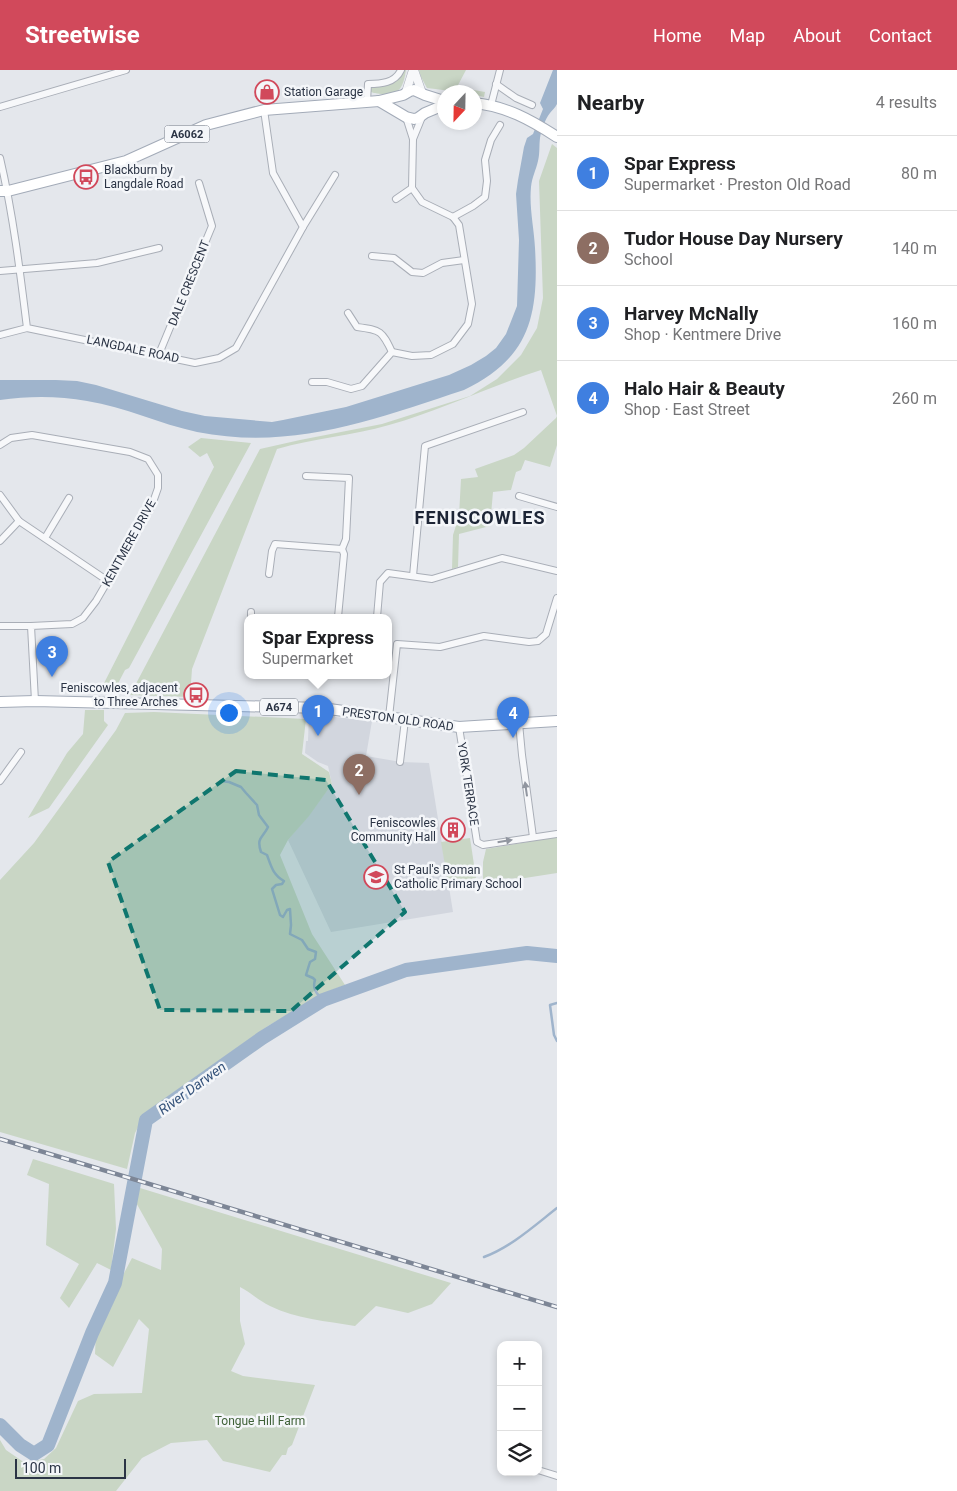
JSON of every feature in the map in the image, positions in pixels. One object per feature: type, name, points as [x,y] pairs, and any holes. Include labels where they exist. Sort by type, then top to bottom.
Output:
[{"type":"main road","name":"A6062","points":[[4,191],[126,161],[206,125],[264,110],[379,101],[414,90],[437,100]]},
{"type":"main road","points":[[404,115],[399,104],[405,94]]},
{"type":"main road","points":[[423,94],[428,102],[424,115]]},
{"type":"main road","name":"A6062","points":[[379,101],[414,119],[437,107]]},
{"type":"main road","points":[[482,104],[515,112],[554,135]]},
{"type":"main road","name":"PRESTON OLD ROAD","points":[[0,702],[36,701],[322,708],[459,727],[557,721]]},
{"type":"street","points":[[0,108],[126,70]]},
{"type":"street","points":[[367,101],[368,84],[386,84],[400,73],[401,70]]},
{"type":"street","points":[[405,94],[413,70]]},
{"type":"street","points":[[413,70],[423,94]]},
{"type":"street","points":[[491,105],[500,70]]},
{"type":"street","points":[[496,84],[516,98],[532,106]]},
{"type":"street","points":[[264,110],[273,173],[303,227]]},
{"type":"street","points":[[392,352],[412,356],[431,355],[452,344],[468,324],[472,304],[458,225],[452,217],[422,202],[412,188],[413,139],[404,115]]},
{"type":"street","points":[[413,139],[424,115]]},
{"type":"street","points":[[452,217],[485,197],[487,181],[485,160],[491,140],[500,125]]},
{"type":"street","points":[[0,158],[4,191],[20,269],[27,328],[0,335]]},
{"type":"street","name":"LANGDALE ROAD","points":[[27,328],[195,363],[219,358],[236,348],[303,227],[335,176]]},
{"type":"street","name":"DALE CRESCENT","points":[[159,354],[212,226],[200,183]]},
{"type":"street","points":[[396,199],[412,188]]},
{"type":"street","points":[[0,271],[97,263],[160,248]]},
{"type":"street","points":[[372,256],[394,258],[412,272],[424,273],[442,263],[464,260]]},
{"type":"street","points":[[348,313],[357,327],[374,329],[383,334],[392,352]]},
{"type":"street","points":[[312,382],[327,382],[351,389],[362,386],[392,352]]},
{"type":"street","points":[[412,576],[425,446],[522,412]]},
{"type":"street","name":"KENTMERE DRIVE","points":[[0,445],[11,438],[32,435],[130,452],[148,459],[158,475],[158,488],[152,505],[108,581],[83,618],[72,624],[0,626]]},
{"type":"street","points":[[306,476],[349,478],[346,539],[342,550],[344,554],[338,614]]},
{"type":"street","points":[[0,495],[19,521],[108,581]]},
{"type":"street","points":[[519,496],[557,507]]},
{"type":"street","points":[[44,538],[69,498]]},
{"type":"street","points":[[0,541],[19,521]]},
{"type":"street","points":[[269,574],[272,551],[275,544],[342,550]]},
{"type":"street","points":[[377,614],[380,582],[388,573],[432,579],[502,558],[557,570]]},
{"type":"street","points":[[392,643],[440,647],[484,636],[529,642],[538,641],[546,634],[557,598]]},
{"type":"street","points":[[31,626],[36,701]]},
{"type":"street","points":[[389,717],[397,644]]},
{"type":"street","points":[[400,762],[405,720]]},
{"type":"street","points":[[519,723],[533,837],[557,834]]},
{"type":"street","name":"YORK TERRACE","points":[[459,727],[477,842],[483,845],[533,837]]},
{"type":"street","points":[[0,780],[21,752]]},
{"type":"street","points":[[542,1471],[557,1476]]},
{"type":"highlighted area","points":[[236,771],[326,780],[405,912],[291,1011],[160,1010],[108,862]]},
{"type":"shaded area","name":"St Paul's Roman Catholic Primary School","points":[[309,712],[335,712],[335,717],[372,721],[366,756],[401,762],[429,763],[453,912],[331,932],[288,840],[332,784],[328,766],[305,753],[306,741],[308,741]]},
{"type":"green space","points":[[406,70],[404,81],[396,92],[381,94],[373,93],[369,90],[374,86],[392,83]]},
{"type":"green space","points":[[419,70],[466,70],[458,85],[437,85],[437,89],[427,88]]},
{"type":"green space","points":[[552,144],[557,148],[557,416],[541,370],[471,395],[497,379],[521,355],[537,328],[543,298],[539,181]]},
{"type":"green space","points":[[466,397],[389,425],[277,449],[192,669],[190,697],[130,695],[260,449],[382,424]]},
{"type":"green space","points":[[557,416],[557,445],[550,467],[525,460],[521,470],[516,472],[511,490],[493,492],[490,526],[459,534],[458,567],[452,569],[453,535],[459,516],[461,479],[478,477],[475,469],[514,455],[524,448]]},
{"type":"green space","points":[[201,438],[251,443],[129,668],[125,670],[113,693],[99,693],[214,467],[207,453],[200,457],[188,447]]},
{"type":"green space","points":[[85,710],[104,710],[104,721],[108,725],[49,808],[28,818],[67,753],[83,734]]},
{"type":"green space","points":[[154,712],[306,719],[302,754],[329,772],[332,784],[309,816],[288,840],[280,855],[312,934],[345,985],[329,991],[268,1026],[146,1112],[135,1133],[127,1169],[0,1132],[0,880],[34,843],[116,730],[125,713]]},
{"type":"green space","points":[[557,837],[557,873],[525,878],[483,879],[483,862],[486,849]]},
{"type":"green space","points":[[470,838],[476,878],[448,883],[441,842]]},
{"type":"green space","points":[[33,1159],[114,1184],[116,1229],[111,1270],[97,1263],[69,1308],[60,1298],[79,1264],[46,1245],[49,1184],[27,1175]]},
{"type":"green space","name":"Tongue Hill Farm","points":[[140,1188],[451,1283],[432,1304],[408,1313],[376,1306],[355,1326],[291,1314],[266,1304],[240,1287],[240,1321],[245,1344],[231,1371],[243,1376],[315,1385],[292,1445],[288,1448],[286,1455],[282,1455],[270,1472],[223,1461],[207,1440],[171,1443],[142,1458],[116,1491],[0,1491],[0,1440],[6,1450],[25,1463],[44,1459],[56,1448],[78,1401],[94,1394],[142,1393],[149,1329],[139,1319],[113,1367],[95,1354],[96,1330],[111,1308],[123,1275],[132,1258],[161,1270],[162,1249],[134,1199]]},
{"type":"water","points":[[553,70],[557,70],[557,104],[548,116],[542,129],[539,158],[531,187],[536,272],[535,295],[531,315],[525,333],[516,349],[503,364],[486,378],[464,390],[366,421],[300,435],[267,438],[232,437],[197,432],[115,407],[76,399],[44,397],[0,400],[0,380],[77,381],[205,416],[272,422],[346,407],[449,375],[471,365],[496,348],[506,334],[517,306],[519,240],[516,194],[518,180],[524,147],[527,138],[533,134],[543,109],[540,103]]},
{"type":"waterway","points":[[221,781],[241,787],[257,805],[259,815],[268,827],[259,843],[261,852],[267,855],[275,873],[284,881],[272,889],[280,915],[283,917],[287,910],[290,909],[290,934],[302,940],[308,949],[316,952],[315,959],[310,962],[306,975],[315,980],[315,989],[323,1000]]},
{"type":"waterway","name":"River Darwen","points":[[0,1425],[20,1445],[34,1454],[48,1445],[92,1333],[115,1283],[146,1120],[262,1038],[323,1000],[406,970],[527,953],[557,956]]},
{"type":"waterway","points":[[557,1003],[550,1005],[554,1035],[557,1041]]},
{"type":"waterway","points":[[484,1257],[513,1242],[557,1208]]},
{"type":"railway","points":[[0,1139],[557,1307]]},
{"type":"place","name":"Station Garage","points":[[267,92]]},
{"type":"place","name":"Blackburn by Langdale Road","points":[[86,177]]},
{"type":"place","name":"Harvey McNally","points":[[52,677]]},
{"type":"place","name":"Feniscowles, adjacent to Three Arches","points":[[196,695]]},
{"type":"place","name":"Spar Express","points":[[318,736]]},
{"type":"place","name":"Halo Hair & Beauty","points":[[513,738]]},
{"type":"place","name":"Tudor House Day Nursery","points":[[359,795]]},
{"type":"place","name":"Feniscowles Community Hall","points":[[453,830]]},
{"type":"place","name":"St Paul's Roman Catholic Primary School","points":[[376,877]]},
{"type":"district","name":"FENISCOWLES","points":[[480,518]]}]
